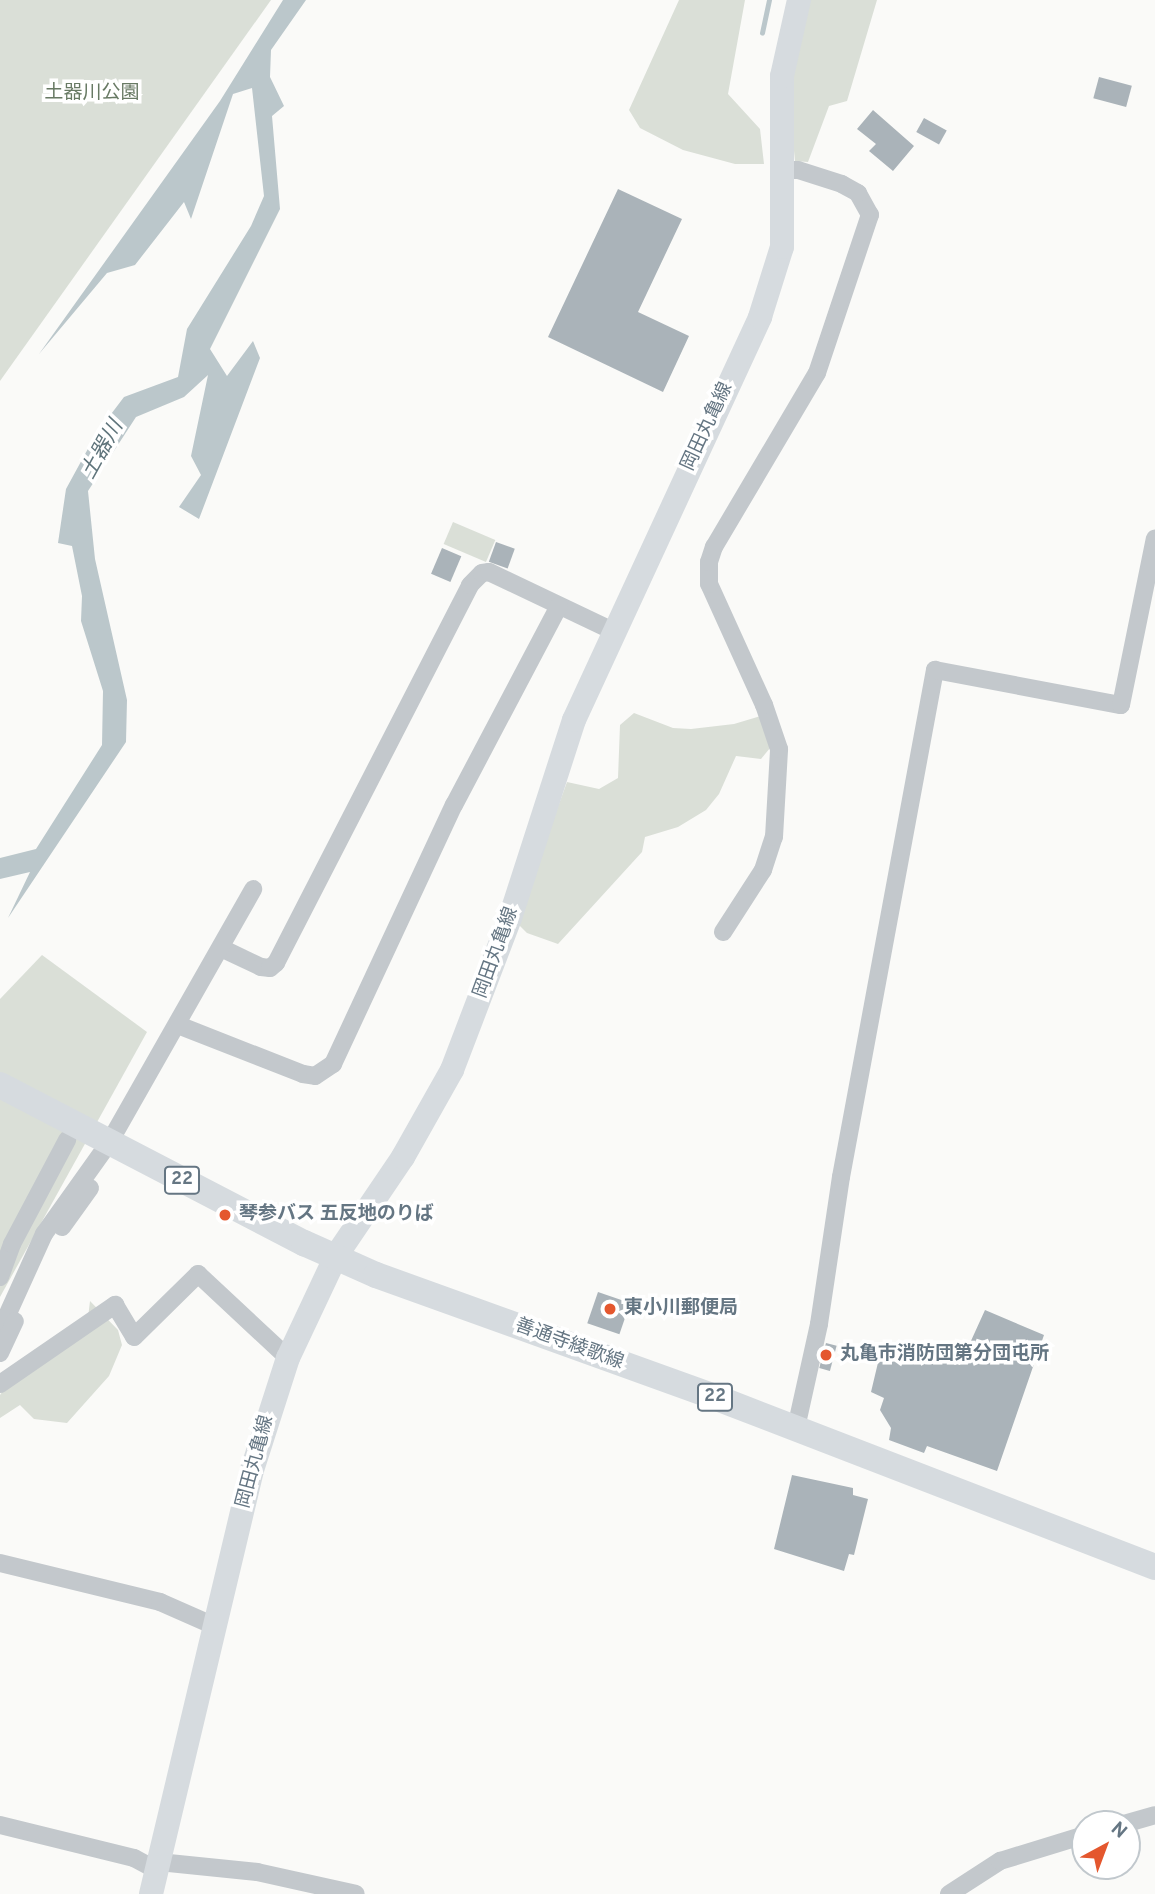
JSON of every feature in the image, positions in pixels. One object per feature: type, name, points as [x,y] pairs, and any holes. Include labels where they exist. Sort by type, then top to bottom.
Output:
[{"type":"main road","name":"岡田丸亀線","points":[[151,1894],[217,1626],[252,1470],[288,1358],[336,1256],[402,1157],[452,1070],[510,918],[574,720],[760,317],[782,247],[782,76],[799,0]]},
{"type":"main road","name":"善通寺綾歌線","points":[[0,1085],[265,1222],[376,1275],[796,1428],[1155,1567]]},
{"type":"street","points":[[723,932],[763,870],[774,837],[779,749],[764,705],[709,584],[709,562],[817,373],[870,215],[858,193],[842,184],[798,170],[780,170]]},
{"type":"street","points":[[796,1428],[818,1325],[841,1177],[934,670],[1121,705],[1155,538]]},
{"type":"street","points":[[221,948],[261,967],[271,968],[276,962],[470,585],[489,572],[613,631]]},
{"type":"street","points":[[177,1025],[303,1074],[315,1076],[333,1064],[454,805],[559,606]]},
{"type":"street","points":[[0,1331],[44,1234],[109,1143],[253,889]]},
{"type":"street","points":[[0,1277],[12,1244],[67,1140]]},
{"type":"street","points":[[0,1353],[43,1260],[69,1214],[90,1188]]},
{"type":"street","points":[[0,1384],[115,1305],[134,1337],[198,1274],[288,1358]]},
{"type":"street","points":[[0,1563],[160,1602],[217,1626]]},
{"type":"street","points":[[0,1825],[158,1866],[257,1872],[356,1894]]},
{"type":"street","points":[[954,1893],[1000,1861],[1071,1839]]},
{"type":"green space","name":"土器川公園","points":[[0,0],[271,0],[0,381]]},
{"type":"green space","points":[[679,0],[745,0],[728,94],[760,129],[764,164],[735,164],[683,150],[640,128],[629,110]]},
{"type":"green space","points":[[806,0],[877,0],[847,101],[829,106],[808,162],[795,161],[788,90]]},
{"type":"green space","points":[[453,522],[495,540],[486,562],[444,544]]},
{"type":"green space","points":[[634,713],[673,728],[691,729],[734,724],[767,714],[775,742],[761,759],[736,756],[719,794],[706,810],[678,827],[645,837],[642,852],[558,944],[527,933],[516,922],[567,782],[599,789],[618,778],[620,725]]},
{"type":"green space","points":[[42,955],[147,1032],[0,1297],[0,999]]},
{"type":"green space","points":[[90,1301],[118,1330],[122,1345],[109,1376],[67,1423],[34,1419],[20,1405],[0,1418],[0,1395],[6,1386],[87,1326]]},
{"type":"water","name":"土器川","points":[[283,0],[306,0],[271,50],[270,77],[284,106],[272,116],[280,209],[210,349],[227,376],[253,341],[260,358],[199,519],[179,507],[201,475],[191,456],[208,375],[184,397],[136,417],[88,491],[95,559],[127,700],[126,742],[8,918],[30,872],[0,879],[0,858],[36,849],[102,745],[103,691],[81,621],[82,596],[72,546],[58,543],[66,489],[96,434],[124,397],[178,377],[187,329],[251,226],[264,196],[252,88],[233,94],[191,219],[184,202],[135,265],[107,273],[39,354],[220,101]]},
{"type":"building","points":[[1099,77],[1132,86],[1126,107],[1093,98]]},
{"type":"building","points":[[873,110],[914,146],[893,171],[869,151],[876,144],[857,129]]},
{"type":"building","points":[[924,118],[947,131],[939,145],[916,132]]},
{"type":"building","points":[[618,189],[682,219],[638,312],[689,336],[663,392],[548,337]]},
{"type":"building","points":[[496,542],[515,549],[508,569],[489,562]]},
{"type":"building","points":[[442,548],[461,556],[450,582],[431,574]]},
{"type":"building","points":[[598,1292],[630,1303],[619,1334],[587,1323]]},
{"type":"building","points":[[985,1310],[1044,1335],[997,1471],[927,1446],[924,1453],[889,1440],[891,1428],[880,1410],[884,1398],[871,1392],[881,1350],[896,1349],[960,1365]]},
{"type":"building","points":[[826,1343],[837,1346],[830,1371],[819,1368]]},
{"type":"building","points":[[792,1475],[853,1488],[853,1495],[868,1499],[854,1555],[849,1554],[844,1571],[774,1549]]},
{"type":"waterway","points":[[762,33],[769,0]]},
{"type":"place","name":"琴参バス 五反地のりば","points":[[225,1215]]},
{"type":"place","name":"東小川郵便局","points":[[610,1309]]},
{"type":"place","name":"丸亀市消防団第分団屯所","points":[[826,1355]]}]
